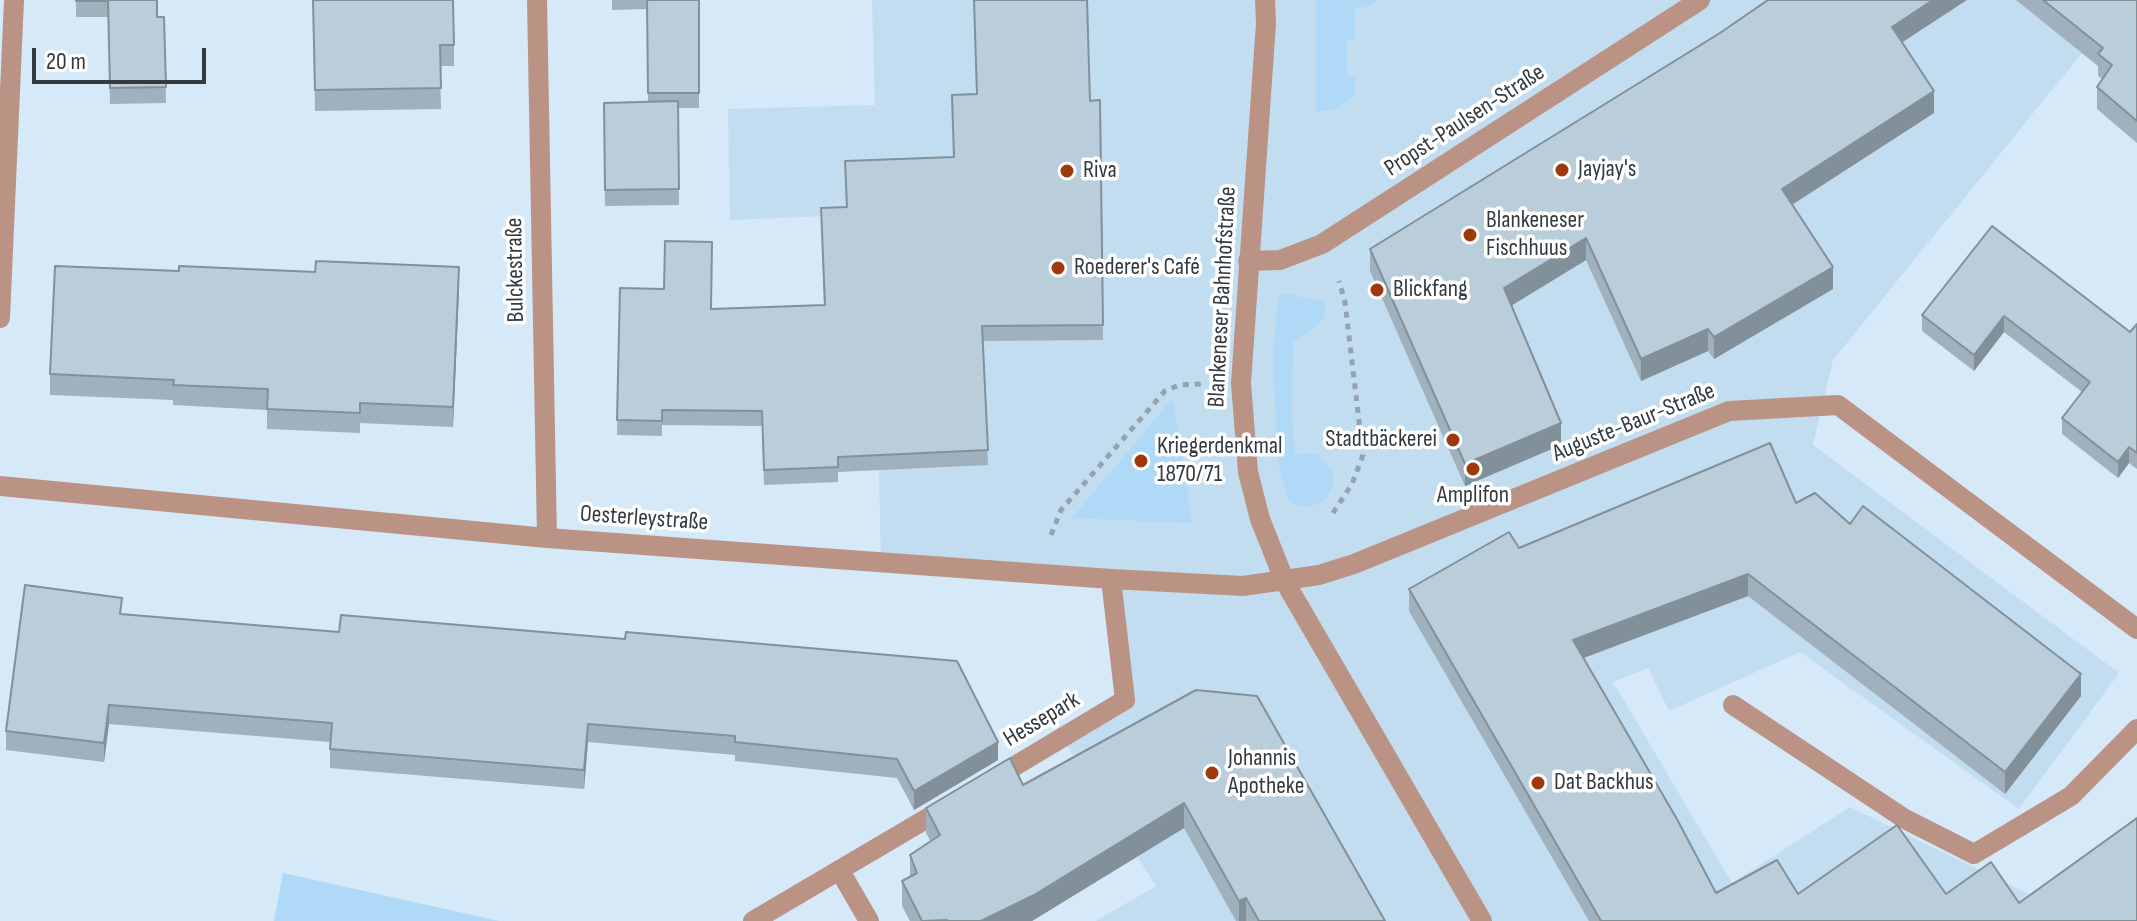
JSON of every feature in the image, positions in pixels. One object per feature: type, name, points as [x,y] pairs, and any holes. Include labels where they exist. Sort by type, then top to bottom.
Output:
[{"type":"street","points":[[0,318],[14,0]]},
{"type":"street","name":"Bulckestraße","points":[[537,0],[547,538]]},
{"type":"street","name":"Blankeneser Bahnhofstraße","points":[[1265,0],[1266,23],[1241,383],[1248,472],[1260,519],[1285,582],[1482,921]]},
{"type":"street","name":"Propst-Paulsen-Straße","points":[[1248,261],[1280,260],[1322,244],[1700,0]]},
{"type":"street","name":"Auguste-Baur-Straße","points":[[1285,582],[1354,564],[1729,411],[1838,405],[2137,629]]},
{"type":"street","name":"Oesterleystraße","points":[[0,486],[547,538],[1111,579],[1243,586],[1285,582]]},
{"type":"street","name":"Hessepark","points":[[753,921],[1125,700],[1111,579]]},
{"type":"street","points":[[1733,705],[1905,819],[1974,854],[2071,796],[2137,729]]},
{"type":"street","points":[[840,871],[869,921]]},
{"type":"path","points":[[1322,244],[1336,271],[1345,302],[1363,455],[1352,484],[1333,513]]},
{"type":"path","points":[[1039,574],[1061,510],[1165,391],[1179,385],[1241,383]]},
{"type":"shaded area","points":[[872,0],[2125,0],[1833,360],[1813,445],[2119,673],[2019,809],[1800,652],[1669,711],[1648,668],[1613,682],[1732,883],[1850,807],[2035,897],[2137,921],[1096,921],[1156,886],[1062,738],[1125,700],[1111,580],[881,563],[873,214],[730,220],[728,109],[875,105]]},
{"type":"shaded area","points":[[1316,0],[1378,0],[1366,7],[1355,8],[1355,40],[1347,40],[1347,76],[1355,76],[1355,94],[1340,107],[1328,111],[1316,111]]},
{"type":"shaded area","points":[[1283,293],[1323,302],[1326,309],[1321,322],[1293,342],[1295,454],[1320,456],[1334,475],[1332,489],[1326,499],[1311,507],[1289,501],[1279,467],[1274,342],[1278,298]]},
{"type":"shaded area","points":[[1173,398],[1192,523],[1072,518]]},
{"type":"shaded area","points":[[283,873],[499,921],[274,921]]},
{"type":"building","points":[[76,0],[157,0],[157,17],[164,17],[166,87],[110,88],[108,1]]},
{"type":"building","points":[[313,0],[453,0],[454,45],[440,45],[441,88],[315,90]]},
{"type":"building","points":[[647,0],[699,0],[699,93],[648,93]]},
{"type":"building","points":[[974,0],[1087,0],[1090,101],[1100,100],[1103,325],[982,326],[988,450],[838,457],[838,467],[764,470],[762,411],[662,410],[662,421],[617,420],[620,288],[664,289],[665,241],[712,242],[711,309],[825,305],[821,208],[847,207],[845,161],[954,157],[952,95],[977,94]]},
{"type":"building","points":[[1768,0],[1933,0],[1892,27],[1934,91],[1782,189],[1833,267],[1714,337],[1708,329],[1641,359],[1586,238],[1504,288],[1561,423],[1465,464],[1370,249],[1720,33]]},
{"type":"building","points":[[2043,0],[2137,0],[2137,121],[2097,87],[2112,65],[2098,54],[2103,48]]},
{"type":"building","points":[[678,101],[679,189],[605,190],[604,103]]},
{"type":"building","points":[[1992,226],[2130,332],[2137,324],[2137,453],[2129,447],[2118,462],[2062,418],[2090,382],[2004,316],[1974,355],[1922,315]]},
{"type":"building","points":[[316,261],[459,267],[453,407],[360,403],[360,413],[267,409],[268,389],[173,385],[174,380],[50,374],[55,266],[179,271],[179,266],[315,272]]},
{"type":"building","points":[[1770,443],[1796,503],[1815,493],[1850,524],[1863,506],[2081,674],[2005,772],[1748,574],[1573,640],[1716,893],[1777,860],[1798,894],[1897,825],[1946,894],[1991,862],[2019,903],[2137,818],[2137,921],[1601,921],[1409,589],[1509,532],[1519,548]]},
{"type":"building","points":[[25,585],[122,598],[120,614],[339,632],[341,615],[625,639],[626,632],[957,661],[998,742],[914,791],[897,759],[735,742],[735,736],[588,724],[584,770],[330,749],[332,723],[109,705],[104,743],[6,731]]},
{"type":"building","points":[[1196,690],[1257,696],[1385,921],[1259,921],[1246,898],[1239,901],[1184,803],[1034,895],[981,921],[922,921],[902,881],[917,873],[910,855],[940,835],[926,808],[1010,758],[1023,785]]},
{"type":"place","name":"Jayjay's","points":[[1562,170]]},
{"type":"place","name":"Riva","points":[[1067,171]]},
{"type":"place","name":"Blankeneser Fischhuus","points":[[1470,235]]},
{"type":"place","name":"Roederer's Café","points":[[1058,268]]},
{"type":"place","name":"Blickfang","points":[[1377,290]]},
{"type":"place","name":"Stadtbäckerei","points":[[1453,440]]},
{"type":"place","name":"Kriegerdenkmal 1870/71","points":[[1141,461]]},
{"type":"place","name":"Amplifon","points":[[1473,469]]},
{"type":"place","name":"Johannis Apotheke","points":[[1212,773]]},
{"type":"place","name":"Dat Backhus","points":[[1538,783]]}]
